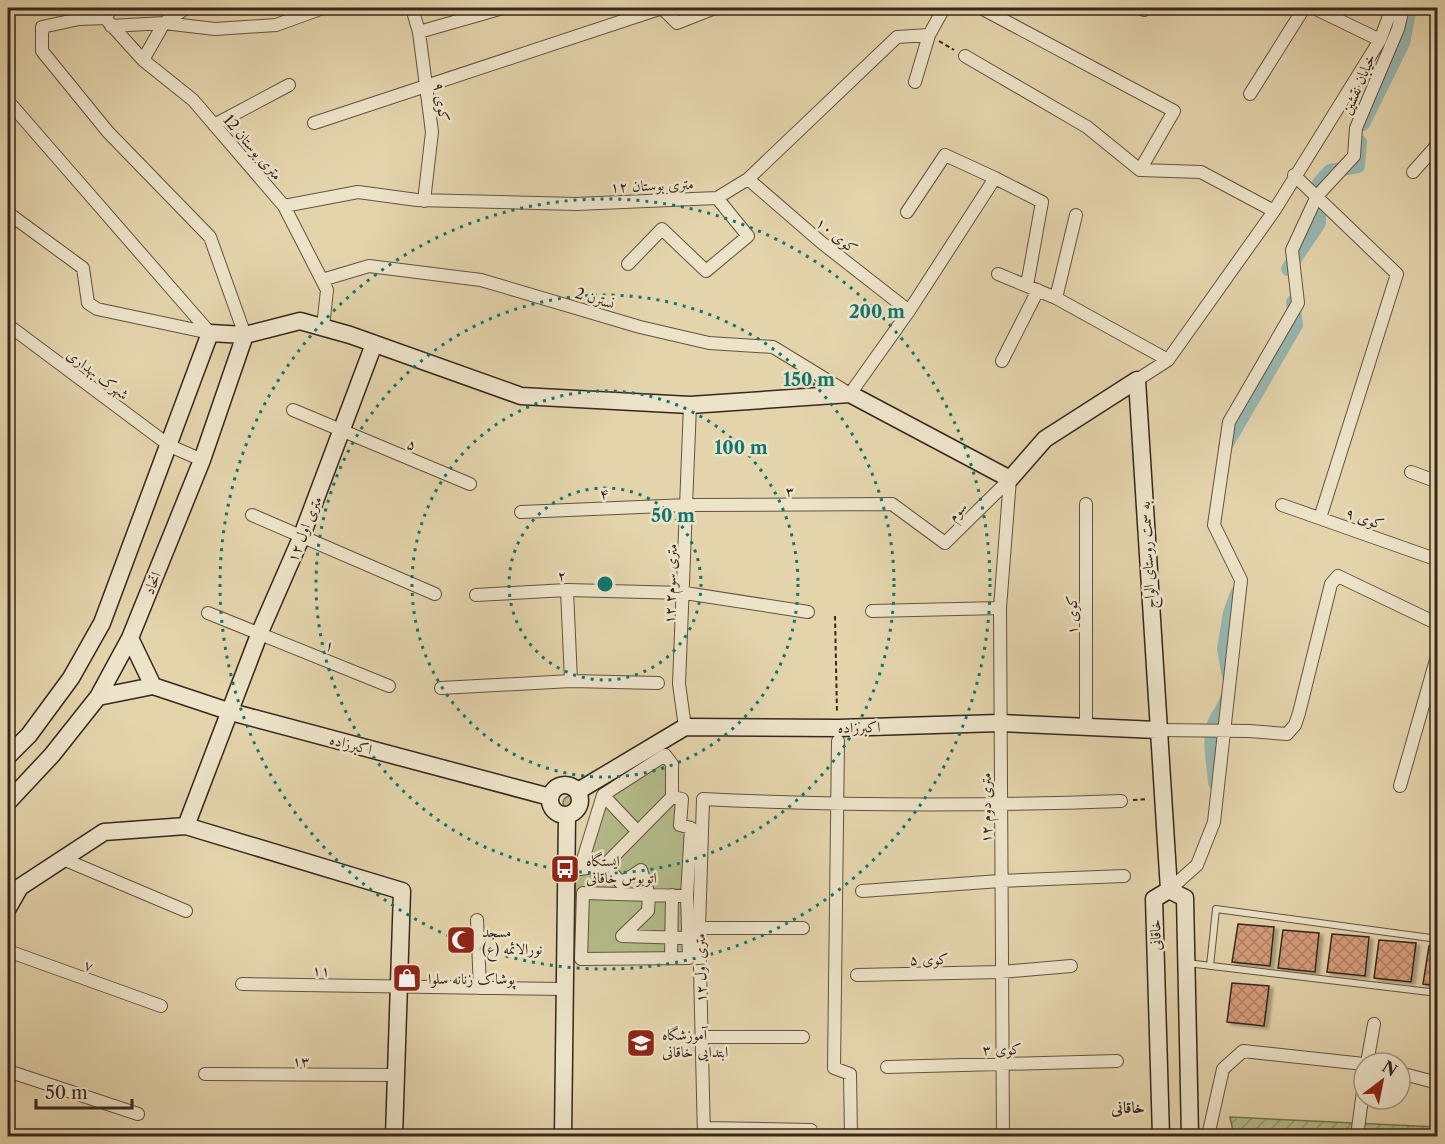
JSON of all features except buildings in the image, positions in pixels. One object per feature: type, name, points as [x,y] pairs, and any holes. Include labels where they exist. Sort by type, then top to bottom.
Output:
[{"type":"street","points":[[143,60],[164,23],[186,8]]},
{"type":"street","points":[[245,335],[210,237],[108,132],[42,51],[42,27],[79,18],[109,17],[215,28],[276,25],[323,8]]},
{"type":"street","name":"کوی ۹","points":[[412,8],[419,32],[432,132],[424,201]]},
{"type":"street","points":[[419,32],[503,8]]},
{"type":"street","points":[[314,123],[662,8],[677,23],[715,8]]},
{"type":"street","points":[[915,82],[929,35],[944,8]]},
{"type":"street","points":[[981,8],[1174,111],[1140,170]]},
{"type":"street","points":[[1250,94],[1304,8]]},
{"type":"street","points":[[1314,8],[1380,40]]},
{"type":"street","points":[[8,213],[83,268],[88,303],[97,309],[210,333],[245,335],[300,321],[374,344],[521,396],[690,405],[850,394],[1010,479],[1044,439],[1168,360],[1274,211],[1294,175],[1380,40],[1392,8]]},
{"type":"street","name":"خیابان نقشین","points":[[1169,890],[1197,865],[1214,822],[1241,580],[1214,525],[1229,423],[1298,303],[1292,250],[1317,196],[1354,156],[1356,128],[1398,29],[1403,8]]},
{"type":"street","name":"12 متری بوستان","points":[[109,17],[143,60],[193,100],[284,206],[327,290],[323,327]]},
{"type":"street","name":"۱۲ متری بوستان","points":[[284,206],[358,192],[424,201],[576,204],[717,198],[748,179],[897,37],[929,35]]},
{"type":"street","points":[[965,56],[1087,127],[1140,170],[1201,172],[1274,211]]},
{"type":"street","points":[[214,125],[289,85]]},
{"type":"street","points":[[8,101],[210,333]]},
{"type":"street","points":[[1413,172],[1437,144]]},
{"type":"street","points":[[907,212],[945,155],[1042,202],[1032,287],[1002,361]]},
{"type":"street","points":[[1294,175],[1396,274],[1320,518]]},
{"type":"street","points":[[850,394],[909,311],[995,178]]},
{"type":"street","name":"کوی ۱۰","points":[[748,179],[822,243],[909,311]]},
{"type":"street","points":[[628,264],[662,230],[706,271],[748,236],[717,198]]},
{"type":"street","points":[[1056,298],[1076,215]]},
{"type":"street","name":"نسترن 2","points":[[322,280],[369,266],[481,280],[640,327],[709,343],[773,347],[850,394]]},
{"type":"street","points":[[998,274],[1056,298],[1168,360]]},
{"type":"street","name":"شهرک بهداری","points":[[8,325],[170,446],[202,460]]},
{"type":"street","points":[[8,756],[29,735],[71,678],[102,622],[170,446],[210,333]]},
{"type":"street","name":"اتحاد","points":[[8,802],[52,756],[98,697],[130,638],[202,460],[245,335]]},
{"type":"street","name":"۱۲ متری اول","points":[[186,826],[260,632],[301,538],[374,344]]},
{"type":"street","name":"به سمت روستای الواج","points":[[1137,380],[1157,730],[1169,890]]},
{"type":"street","name":"۱۲ متری سوم۲","points":[[685,727],[679,684],[685,592],[690,405]]},
{"type":"street","name":"۵","points":[[293,410],[470,484]]},
{"type":"street","points":[[1411,472],[1437,482]]},
{"type":"street","name":"سوم","points":[[892,504],[945,543],[1010,479]]},
{"type":"street","name":"۱۲ متری دوم","points":[[1003,1137],[1000,608],[1010,479]]},
{"type":"street","name":"۳","points":[[688,505],[892,504]]},
{"type":"street","name":"کوی ۱","points":[[1086,504],[1086,727]]},
{"type":"street","name":"۴","points":[[521,512],[688,505]]},
{"type":"street","name":"کوی ۹","points":[[1282,505],[1437,560]]},
{"type":"street","points":[[252,515],[435,594]]},
{"type":"street","points":[[1157,730],[1287,734],[1295,725],[1331,584],[1338,576],[1343,576],[1401,609],[1437,624]]},
{"type":"street","points":[[567,590],[571,681]]},
{"type":"street","name":"۲","points":[[476,595],[567,590],[685,592]]},
{"type":"street","points":[[685,592],[808,612]]},
{"type":"street","points":[[872,611],[1000,608]]},
{"type":"street","points":[[208,613],[260,632]]},
{"type":"street","name":"۱","points":[[260,632],[389,686]]},
{"type":"street","points":[[98,697],[153,686],[130,638]]},
{"type":"street","points":[[1400,786],[1437,653]]},
{"type":"street","points":[[441,688],[571,681],[658,683]]},
{"type":"street","name":"اکبرزاده","points":[[153,686],[231,712],[550,797]]},
{"type":"street","name":"اکبرزاده","points":[[685,727],[838,734],[999,723],[1157,730]]},
{"type":"street","points":[[578,791],[685,727]]},
{"type":"street","points":[[838,734],[834,1068],[850,1074],[851,1137]]},
{"type":"street","points":[[664,755],[672,764],[672,797],[606,865],[580,869],[603,795],[664,755]]},
{"type":"street","points":[[567,816],[554,810],[550,797],[555,788],[564,785],[578,791]]},
{"type":"street","points":[[563,1137],[567,816],[579,806],[578,791]]},
{"type":"street","points":[[603,795],[637,831]]},
{"type":"street","points":[[672,797],[682,799],[680,825],[691,828],[687,896],[689,958],[581,959],[583,893],[687,896]]},
{"type":"street","name":"۱۲ متری اول","points":[[704,1132],[699,928],[704,799],[836,806]]},
{"type":"street","points":[[836,806],[1000,805],[1121,801]]},
{"type":"street","points":[[8,908],[20,887],[104,832],[186,826],[402,891],[394,1137]]},
{"type":"street","points":[[63,859],[186,911]]},
{"type":"street","points":[[606,865],[621,883],[641,870],[649,895],[648,911],[622,936],[687,938]]},
{"type":"street","points":[[862,891],[1000,881],[1124,876]]},
{"type":"street","name":"خاقانی","points":[[1161,1137],[1154,899],[1169,890],[1185,898],[1190,1137]]},
{"type":"street","points":[[671,957],[672,895]]},
{"type":"street","points":[[477,920],[480,988]]},
{"type":"street","points":[[699,928],[803,928]]},
{"type":"street","name":"۷","points":[[8,951],[161,1006]]},
{"type":"street","name":"کوی ۵","points":[[857,975],[1001,972],[1071,966]]},
{"type":"street","name":"۱۱","points":[[242,984],[564,989]]},
{"type":"street","points":[[1368,1051],[1374,1024]]},
{"type":"street","points":[[701,1037],[803,1037]]},
{"type":"street","points":[[1208,1137],[1223,1069],[1244,1051],[1352,1062]]},
{"type":"street","name":"کوی ۳","points":[[887,1066],[1117,1061]]},
{"type":"street","points":[[8,1071],[138,1114]]},
{"type":"street","name":"۱۳","points":[[205,1074],[396,1075]]},
{"type":"street","points":[[1412,1076],[1437,1083]]},
{"type":"street","points":[[1357,1137],[1360,1111]]},
{"type":"street","points":[[704,1132],[811,1130]]},
{"type":"lane","points":[[1210,966],[1216,909],[1437,939]]},
{"type":"lane","points":[[1186,963],[1437,993]]},
{"type":"path","points":[[929,35],[965,56]]},
{"type":"path","points":[[835,616],[838,734]]},
{"type":"path","points":[[1121,801],[1162,798]]},
{"type":"green space","points":[[665,749],[686,822],[694,825],[693,961],[577,962],[575,868],[600,791]]},
{"type":"green space","points":[[567,796],[573,796],[577,803],[573,810],[567,810],[563,806],[563,800]]},
{"type":"green space","points":[[1230,1117],[1437,1127],[1437,1136],[1234,1136]]},
{"type":"waterway","points":[[1363,124],[1403,43],[1410,8]]},
{"type":"waterway","points":[[1288,269],[1319,223],[1319,183],[1330,171],[1358,166],[1360,142]]},
{"type":"waterway","points":[[1225,447],[1296,325],[1293,302]]},
{"type":"waterway","points":[[1229,676],[1224,649],[1230,613],[1237,593]]},
{"type":"waterway","points":[[1215,783],[1211,746],[1212,731],[1227,698]]},
{"type":"place","name":"ایستگاه اتوبوس خاقانی","points":[[565,869]]},
{"type":"place","name":"مسجد نورالائمه (ع)","points":[[461,940]]},
{"type":"place","name":"پوشاک زنانه سلوا","points":[[407,978]]},
{"type":"place","name":"آموزشگاه ابتدایی خاقانی","points":[[641,1043]]},
{"type":"district","name":"خاقانی","points":[[1128,1107]]}]
